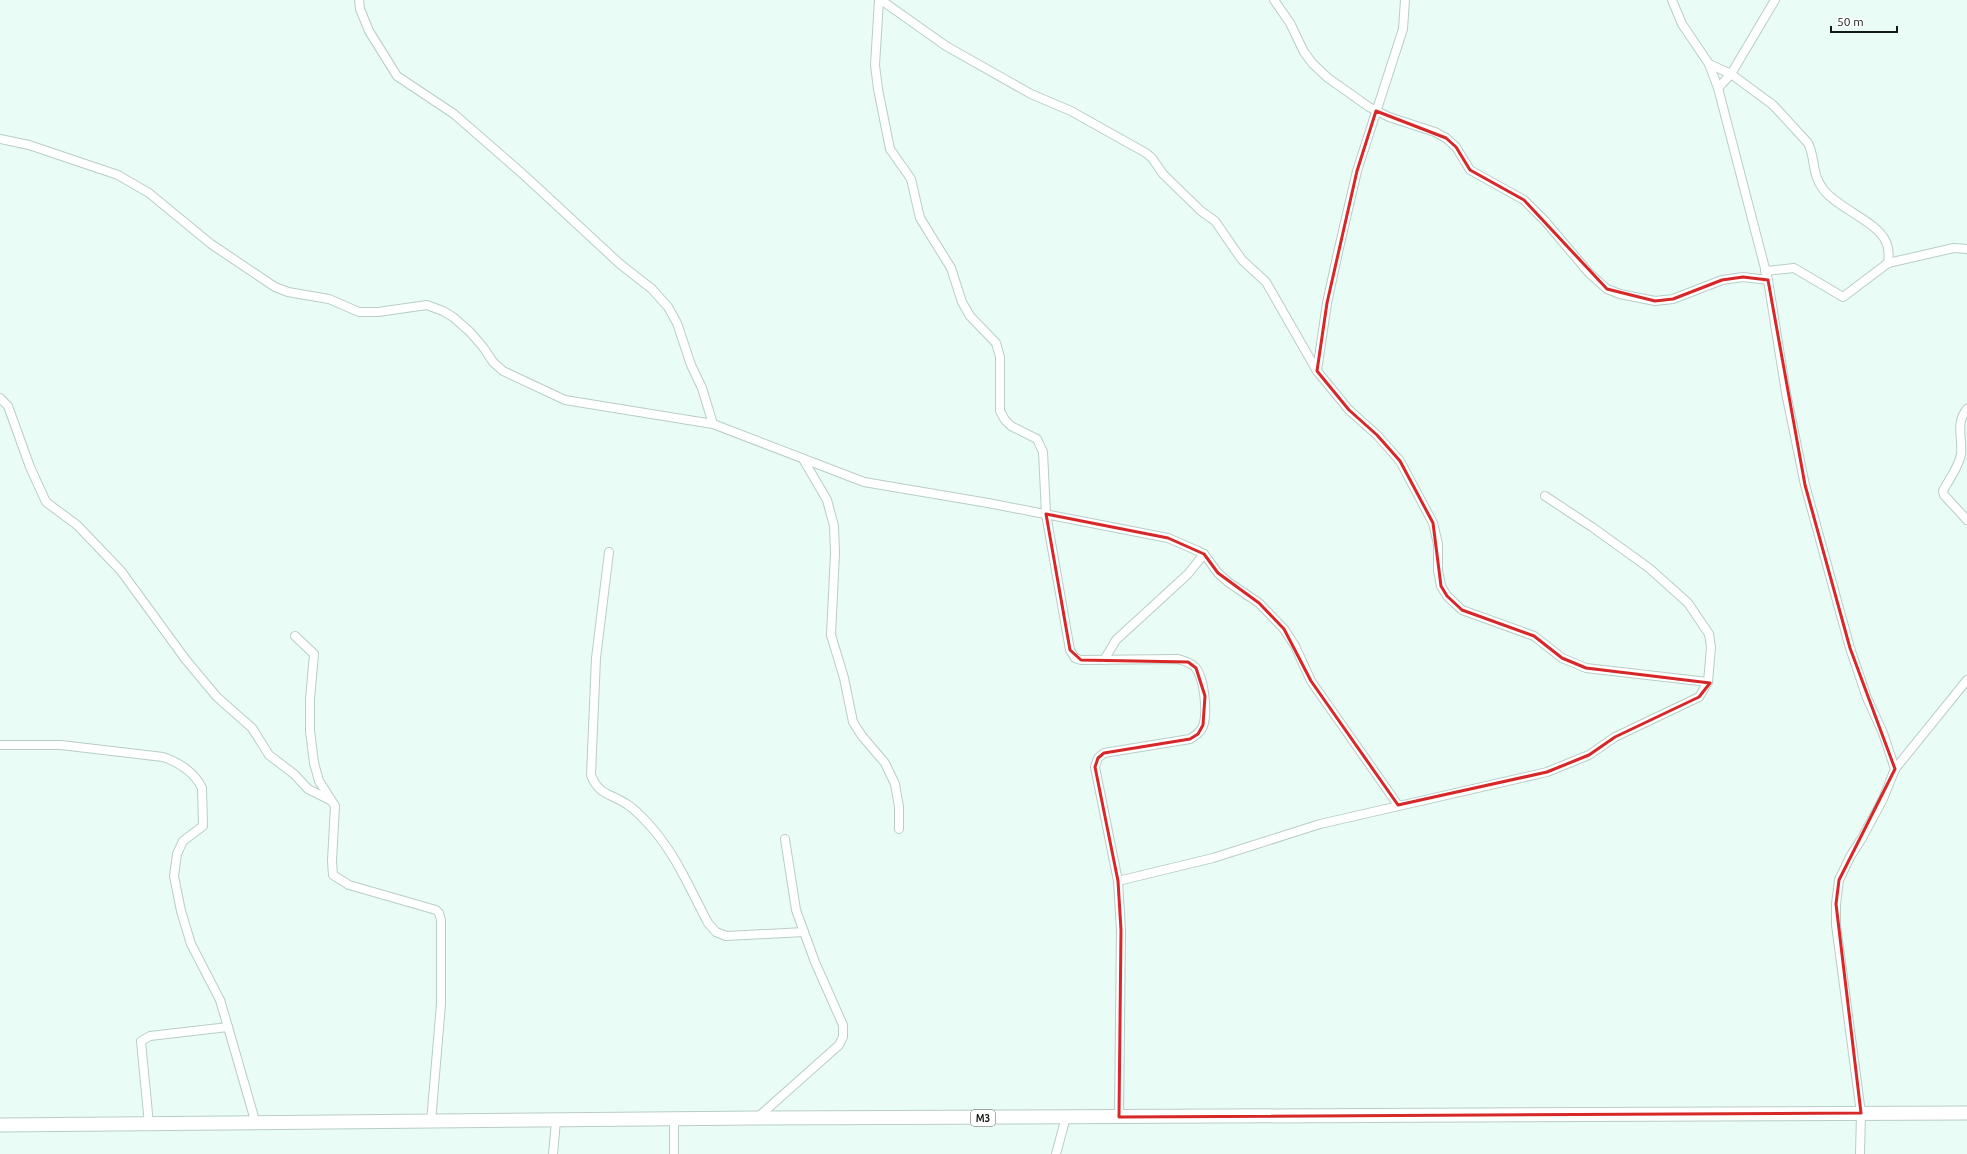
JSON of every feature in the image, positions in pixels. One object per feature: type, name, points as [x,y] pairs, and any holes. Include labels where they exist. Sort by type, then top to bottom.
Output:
[{"type":"main road","name":"M3","points":[[0,1125],[256,1124],[756,1118],[1066,1118],[1967,1113]]},
{"type":"street","points":[[359,0],[360,9],[369,31],[397,76],[454,114],[525,176],[620,264],[652,289],[668,307],[677,323],[691,365],[702,388],[713,424]]},
{"type":"street","points":[[880,0],[946,46],[1031,94],[1071,111],[1152,158],[1163,174],[1201,211],[1215,221],[1242,260],[1266,282],[1318,371],[1349,410],[1377,435],[1400,461],[1433,524],[1438,544],[1438,570],[1441,586],[1447,596],[1462,610],[1534,636],[1562,658],[1586,668],[1708,682]]},
{"type":"street","points":[[880,0],[876,65],[878,89],[890,149],[911,178],[920,218],[951,268],[962,302],[970,316],[996,343],[1000,357],[1000,411],[1002,416],[1011,426],[1037,439],[1041,446],[1044,459],[1046,514],[1070,650],[1075,658],[1081,660],[1178,659],[1188,662],[1196,668],[1205,696],[1203,725],[1198,734],[1190,739],[1104,753],[1098,758],[1095,767],[1118,881],[1121,930],[1119,1117]]},
{"type":"street","points":[[1274,0],[1290,23],[1304,52],[1313,64],[1328,78],[1389,117],[1435,132],[1446,138],[1456,147],[1470,170],[1524,200],[1545,220],[1589,273],[1607,289],[1620,294],[1656,302],[1673,299],[1722,280],[1743,277],[1768,280]]},
{"type":"street","points":[[1318,371],[1327,303],[1357,171],[1403,29],[1405,0]]},
{"type":"street","points":[[1672,0],[1682,24],[1709,64],[1718,88],[1768,280],[1786,393],[1805,485],[1850,648],[1867,698],[1883,733],[1895,770]]},
{"type":"street","points":[[1718,88],[1731,74],[1775,0]]},
{"type":"street","points":[[1709,64],[1731,74],[1774,105],[1808,143],[1811,149],[1814,172],[1822,189],[1834,202],[1860,217],[1883,237],[1888,247],[1888,263]]},
{"type":"street","points":[[0,139],[30,145],[118,174],[148,193],[211,244],[275,287],[288,292],[328,299],[360,312],[378,312],[427,305],[433,307],[453,317],[470,332],[493,362],[503,371],[556,397],[565,400],[713,424],[864,482],[1046,514],[1168,538],[1204,554],[1218,574],[1259,603],[1284,629],[1295,646],[1312,681],[1398,805]]},
{"type":"street","points":[[1765,271],[1794,268],[1843,297],[1888,263],[1954,248],[1967,249]]},
{"type":"street","points":[[0,398],[8,406],[30,467],[46,502],[77,525],[122,571],[186,660],[221,701],[252,728],[269,755],[294,774],[308,789],[330,800]]},
{"type":"street","points":[[1967,409],[1961,418],[1961,454],[1956,468],[1943,490],[1944,495],[1967,520]]},
{"type":"street","points":[[803,459],[827,500],[834,526],[835,553],[831,635],[844,678],[852,722],[862,736],[886,763],[895,784],[899,807],[899,829]]},
{"type":"street","points":[[1118,881],[1213,858],[1320,824],[1398,805],[1480,788],[1554,769],[1589,755],[1615,737],[1699,697],[1708,682],[1711,647],[1709,634],[1688,604],[1649,568],[1592,527],[1545,496]]},
{"type":"street","points":[[609,552],[596,658],[591,776],[594,784],[601,792],[628,805],[652,828],[672,855],[708,923],[716,932],[726,936],[804,932]]},
{"type":"street","points":[[1104,660],[1116,640],[1188,574],[1204,554]]},
{"type":"street","points":[[295,636],[314,654],[310,699],[310,731],[314,763],[319,781],[334,806],[335,813],[332,871],[336,878],[350,885],[436,910],[439,913],[441,920],[441,1004],[431,1122]]},
{"type":"street","points":[[1860,1154],[1861,1113],[1836,926],[1836,904],[1839,880],[1850,857],[1883,799],[1895,770],[1967,680]]},
{"type":"street","points":[[0,745],[61,745],[163,757],[176,761],[199,783],[203,798],[203,826],[182,841],[177,854],[174,876],[181,911],[191,944],[220,1000],[256,1124]]},
{"type":"street","points":[[756,1118],[822,1062],[839,1045],[843,1037],[843,1025],[823,983],[796,910],[785,839]]},
{"type":"street","points":[[149,1124],[140,1041],[150,1036],[228,1027]]},
{"type":"street","points":[[1056,1154],[1066,1118]]},
{"type":"street","points":[[674,1119],[674,1154]]},
{"type":"street","points":[[553,1154],[556,1121]]},
{"type":"highlighted area","points":[[1376,111],[1446,138],[1456,147],[1470,170],[1524,200],[1607,289],[1655,301],[1673,299],[1722,280],[1743,277],[1768,280],[1805,485],[1850,648],[1895,769],[1839,880],[1836,904],[1861,1113],[1119,1117],[1121,930],[1118,881],[1095,767],[1098,758],[1104,753],[1190,739],[1198,734],[1203,725],[1205,696],[1196,668],[1188,662],[1081,660],[1070,650],[1046,514],[1168,538],[1204,554],[1218,573],[1259,603],[1284,629],[1311,681],[1398,805],[1547,772],[1589,755],[1615,737],[1699,697],[1710,683],[1586,668],[1562,658],[1534,636],[1462,610],[1447,596],[1441,586],[1433,523],[1400,461],[1377,435],[1349,410],[1317,371],[1327,303],[1357,171]]}]
